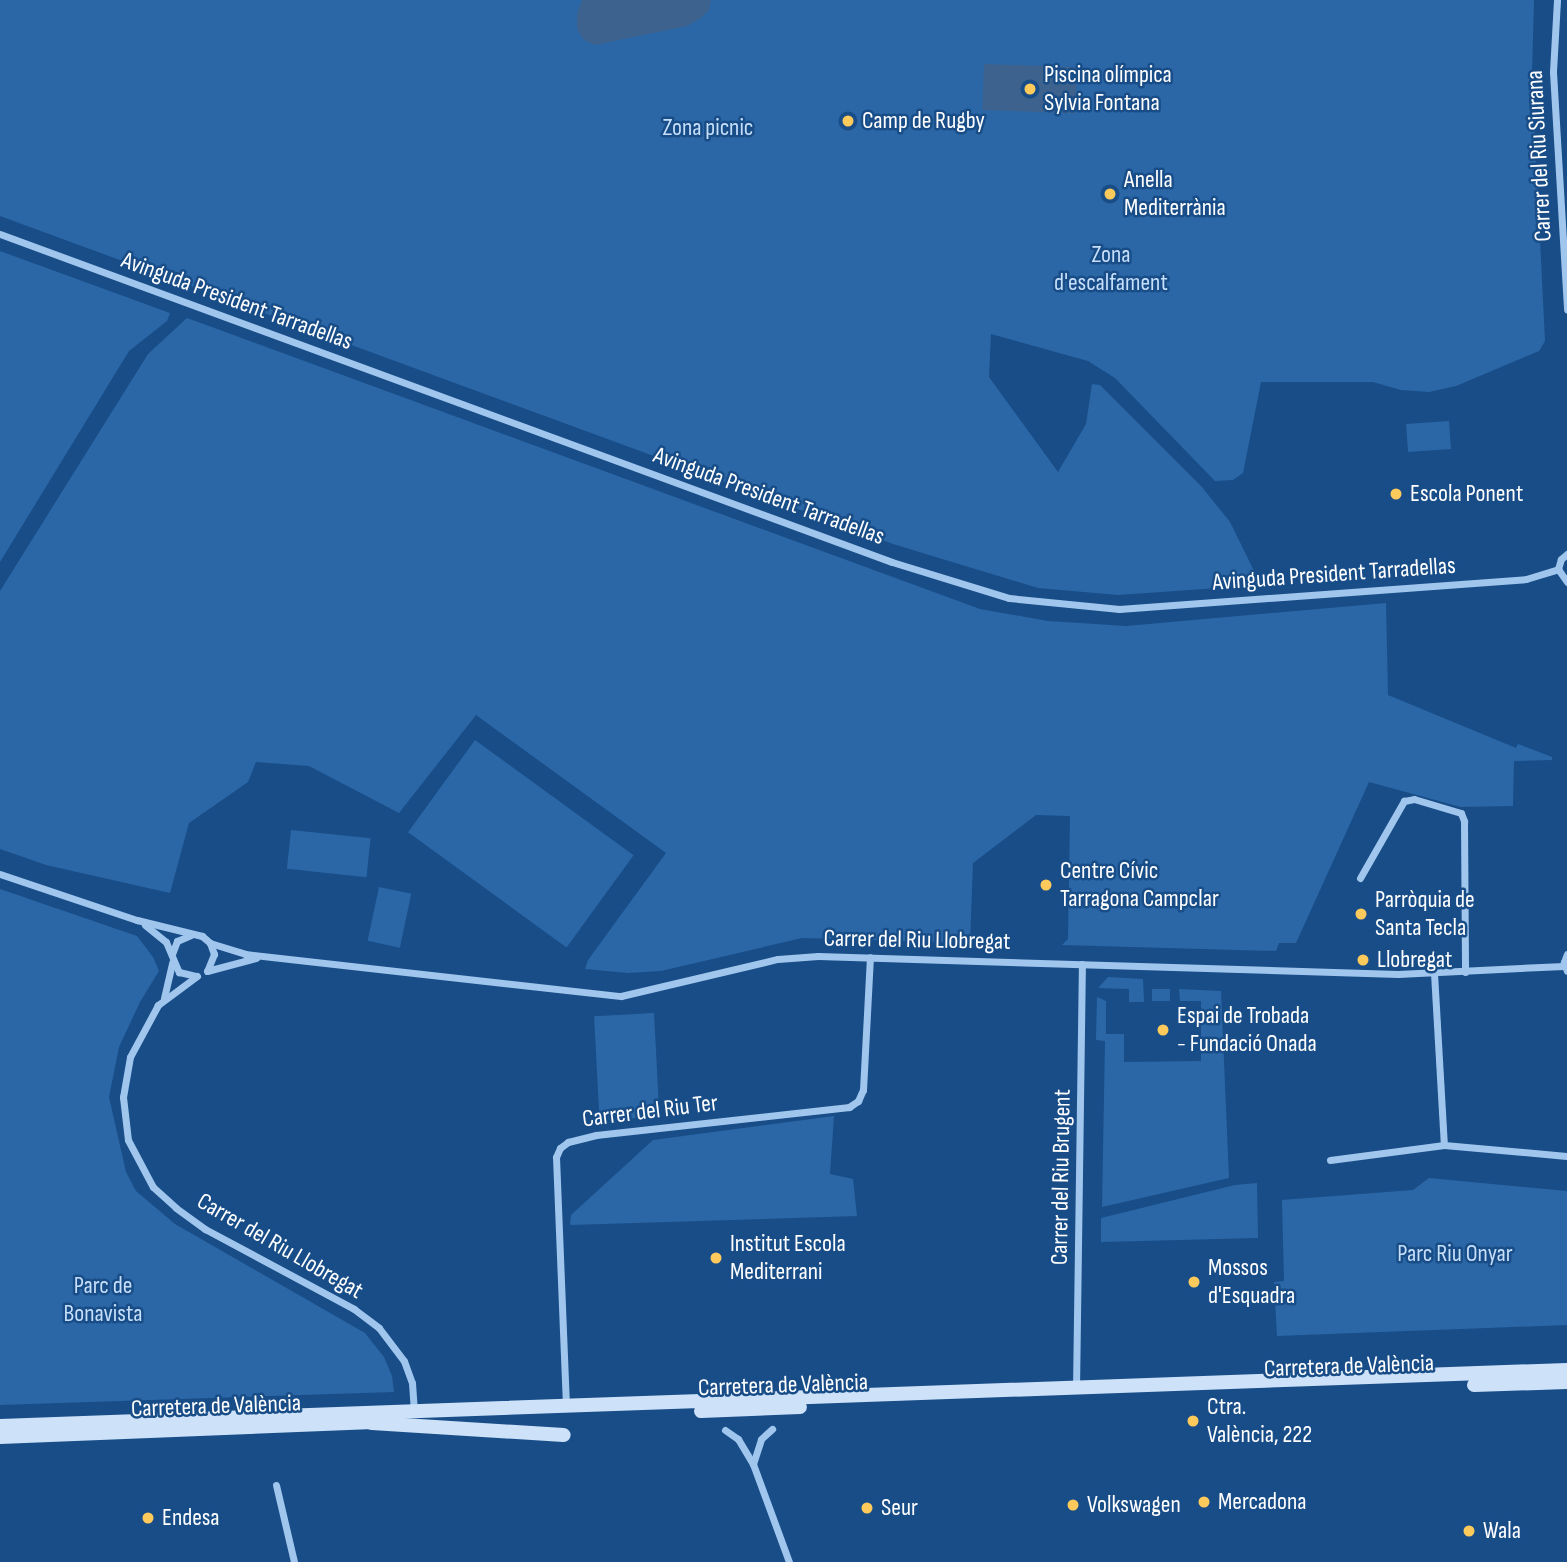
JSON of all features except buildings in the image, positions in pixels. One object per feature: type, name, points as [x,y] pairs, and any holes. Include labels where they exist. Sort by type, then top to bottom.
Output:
[{"type":"main road","name":"Carretera de València","points":[[0,1426],[1567,1370]]},
{"type":"main road","name":"Carretera de València","points":[[0,1437],[1567,1382]]},
{"type":"main road","points":[[370,1422],[564,1435]]},
{"type":"street","name":"Carrer del Riu Siurana","points":[[1557,0],[1553,72],[1567,310]]},
{"type":"street","name":"Avinguda President Tarradellas","points":[[0,234],[892,562],[1009,598],[1119,608],[1525,579],[1558,569]]},
{"type":"street","points":[[1567,554],[1561,559],[1558,569],[1567,582]]},
{"type":"street","points":[[1360,878],[1404,802],[1414,799],[1461,813],[1464,821],[1465,972]]},
{"type":"street","points":[[0,874],[136,920],[202,936],[210,943],[214,961],[208,971],[197,976],[186,976],[157,932],[136,920]]},
{"type":"street","points":[[172,958],[177,941],[191,934]]},
{"type":"street","name":"Carrer del Riu Llobregat","points":[[210,943],[244,954],[621,996],[778,959],[870,957],[1434,973],[1565,968]]},
{"type":"street","points":[[1565,968],[1567,954]]},
{"type":"street","name":"Carrer del Riu Llobregat","points":[[208,971],[246,959],[275,956]]},
{"type":"street","name":"Carrer del Riu Ter","points":[[566,1406],[556,1167],[560,1148],[568,1142],[596,1135],[849,1107],[858,1101],[863,1090],[870,957]]},
{"type":"street","name":"Carrer del Riu Llobregat","points":[[172,958],[163,999],[130,1057],[123,1097],[128,1140],[153,1187],[205,1229],[354,1309],[379,1328],[404,1361],[412,1383],[414,1411]]},
{"type":"street","name":"Carrer del Riu Brugent","points":[[1076,1389],[1082,964]]},
{"type":"street","points":[[1434,973],[1444,1145]]},
{"type":"street","name":"Carrer del Riu Llobregat","points":[[163,999],[197,976]]},
{"type":"street","points":[[1330,1160],[1444,1145],[1567,1156]]},
{"type":"street","points":[[753,1464],[761,1439],[772,1429]]},
{"type":"street","points":[[725,1430],[738,1439],[753,1464],[789,1562]]},
{"type":"street","points":[[276,1485],[295,1562]]},
{"type":"green space","points":[[0,0],[1534,0],[1532,76],[1545,341],[1539,351],[1456,386],[1429,392],[1401,390],[1373,382],[1261,382],[1243,473],[1233,480],[1215,481],[1115,378],[1088,361],[991,334],[989,377],[1058,472],[1086,424],[1092,384],[1100,385],[1201,486],[1230,522],[1261,585],[1118,595],[1038,588],[893,544],[0,216]]},
{"type":"green space","points":[[0,251],[170,313],[167,321],[129,351],[0,562]]},
{"type":"green space","points":[[187,318],[980,609],[1048,621],[1126,626],[1386,603],[1388,695],[1516,748],[1518,744],[1552,757],[1552,760],[1514,761],[1513,806],[1461,807],[1369,782],[1296,943],[1279,943],[1276,951],[1062,945],[1068,939],[1070,816],[1036,815],[973,863],[970,943],[802,938],[661,971],[628,973],[585,969],[588,960],[666,853],[476,715],[399,813],[309,766],[256,762],[248,782],[189,823],[170,893],[46,865],[0,849],[0,591],[148,354]]},
{"type":"green space","points":[[1449,421],[1451,449],[1408,452],[1406,424]]},
{"type":"green space","points":[[475,740],[634,855],[567,947],[408,832]]},
{"type":"green space","points":[[291,830],[371,838],[366,877],[287,869]]},
{"type":"green space","points":[[379,887],[411,894],[400,948],[368,941]]},
{"type":"green space","name":"Parc de Bonavista","points":[[0,889],[137,936],[153,957],[159,971],[140,1002],[119,1047],[109,1097],[126,1172],[136,1191],[175,1224],[365,1333],[384,1357],[392,1376],[394,1392],[0,1405]]},
{"type":"green space","points":[[1108,977],[1143,979],[1144,1002],[1129,1002],[1129,989],[1098,988]]},
{"type":"green space","points":[[1152,989],[1170,989],[1170,1001],[1152,1001]]},
{"type":"green space","points":[[1179,989],[1221,991],[1229,1178],[1102,1207],[1105,1041],[1096,1040],[1097,997],[1106,1001],[1106,1034],[1124,1034],[1124,1062],[1201,1061],[1201,1001],[1180,1001]]},
{"type":"green space","points":[[654,1013],[659,1117],[600,1120],[594,1016]]},
{"type":"green space","points":[[834,1116],[830,1174],[853,1179],[857,1216],[570,1225],[571,1215],[653,1140]]},
{"type":"green space","name":"Parc Riu Onyar","points":[[1429,1178],[1567,1191],[1567,1325],[1277,1336],[1274,1282],[1284,1281],[1282,1200],[1413,1190]]},
{"type":"green space","points":[[1257,1183],[1258,1238],[1101,1242],[1101,1218],[1235,1185]]},
{"type":"shaded area","points":[[582,0],[711,0],[709,10],[687,26],[595,45],[584,40],[577,29],[577,14]]},
{"type":"shaded area","name":"Piscina olímpica Sylvia Fontana","points":[[984,64],[1077,67],[1075,113],[982,110]]},
{"type":"place","name":"Piscina olímpica Sylvia Fontana","points":[[1030,89]]},
{"type":"place","name":"Camp de Rugby","points":[[848,121]]},
{"type":"place","name":"Anella Mediterrània","points":[[1110,194]]},
{"type":"place","name":"Escola Ponent","points":[[1396,494]]},
{"type":"place","name":"Centre Cívic Tarragona Campclar","points":[[1046,885]]},
{"type":"place","name":"Parròquia de Santa Tecla","points":[[1361,914]]},
{"type":"place","name":"Llobregat","points":[[1363,960]]},
{"type":"place","name":"Espai de Trobada - Fundació Onada","points":[[1163,1030]]},
{"type":"place","name":"Institut Escola Mediterrani","points":[[716,1258]]},
{"type":"place","name":"Mossos d'Esquadra","points":[[1194,1282]]},
{"type":"place","name":"Ctra. València, 222","points":[[1193,1421]]},
{"type":"place","name":"Mercadona","points":[[1204,1502]]},
{"type":"place","name":"Volkswagen","points":[[1073,1505]]},
{"type":"place","name":"Seur","points":[[867,1508]]},
{"type":"place","name":"Endesa","points":[[148,1518]]},
{"type":"place","name":"Wala","points":[[1469,1531]]},
{"type":"park label","name":"Zona picnic","points":[[708,128]]},
{"type":"park label","name":"Zona d'escalfament","points":[[1111,269]]}]
